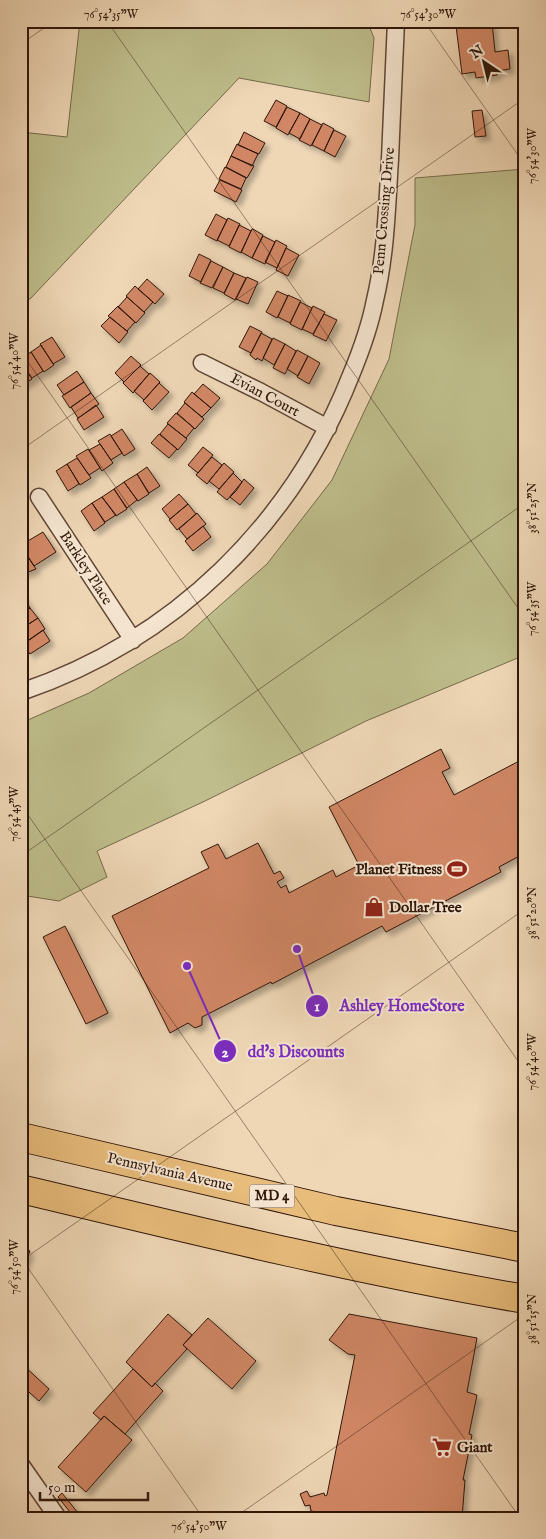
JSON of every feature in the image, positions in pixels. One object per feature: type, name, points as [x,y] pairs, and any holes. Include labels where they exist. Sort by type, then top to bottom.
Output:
[{"type":"highway","name":"Pennsylvania Avenue","points":[[21,1137],[336,1211],[525,1248]]},
{"type":"highway","points":[[21,1189],[327,1260],[525,1299]]},
{"type":"street","name":"Penn Crossing Drive","points":[[21,692],[52,682],[93,663],[133,640],[183,604],[216,576],[235,557],[279,505],[302,472],[328,428],[342,399],[369,325],[384,251],[396,21]]},
{"type":"street","name":"Evian Court","points":[[202,363],[328,428]]},
{"type":"street","name":"Barkley Place","points":[[39,497],[133,640]]},
{"type":"street","points":[[21,1465],[58,1518]]},
{"type":"shaded area","points":[[80,21],[367,21],[374,38],[369,102],[239,78],[31,298],[21,305],[21,132],[67,137]]},
{"type":"shaded area","points":[[525,169],[525,655],[366,721],[203,802],[97,851],[107,877],[59,901],[21,895],[21,723],[89,693],[183,638],[267,564],[332,480],[389,359],[415,225],[415,178]]},
{"type":"building","points":[[492,22],[495,52],[508,50],[510,69],[497,71],[497,75],[476,78],[475,72],[462,74],[456,26]]},
{"type":"building","points":[[276,100],[287,106],[276,127],[264,121]]},
{"type":"building","points":[[287,107],[300,113],[288,135],[276,128]]},
{"type":"building","points":[[482,110],[486,136],[475,137],[472,111]]},
{"type":"building","points":[[300,113],[310,119],[300,139],[289,133]]},
{"type":"building","points":[[310,119],[322,125],[311,146],[299,140]]},
{"type":"building","points":[[323,123],[334,129],[324,151],[312,145]]},
{"type":"building","points":[[334,130],[346,136],[335,157],[324,151]]},
{"type":"building","points":[[244,132],[265,143],[259,154],[238,145]]},
{"type":"building","points":[[237,144],[258,154],[252,166],[231,156]]},
{"type":"building","points":[[231,156],[254,166],[247,178],[226,167]]},
{"type":"building","points":[[225,167],[246,178],[241,189],[219,179]]},
{"type":"building","points":[[220,180],[242,190],[236,202],[214,191]]},
{"type":"building","points":[[216,214],[227,220],[217,241],[205,235]]},
{"type":"building","points":[[228,218],[240,224],[229,246],[217,240]]},
{"type":"building","points":[[239,225],[251,231],[241,253],[229,247]]},
{"type":"building","points":[[252,229],[263,235],[252,258],[241,252]]},
{"type":"building","points":[[263,236],[275,242],[265,264],[252,258]]},
{"type":"building","points":[[276,240],[287,246],[277,268],[265,262]]},
{"type":"building","points":[[286,248],[299,255],[288,276],[276,270]]},
{"type":"building","points":[[199,254],[211,260],[201,282],[189,276]]},
{"type":"building","points":[[211,261],[223,267],[212,288],[200,283]]},
{"type":"building","points":[[223,267],[234,273],[224,293],[213,288]]},
{"type":"building","points":[[234,273],[246,278],[235,300],[224,294]]},
{"type":"building","points":[[247,277],[258,282],[248,304],[236,299]]},
{"type":"building","points":[[147,279],[164,294],[155,304],[138,289]]},
{"type":"building","points":[[135,286],[153,302],[144,312],[126,296]]},
{"type":"building","points":[[277,291],[288,296],[277,318],[266,312]]},
{"type":"building","points":[[288,295],[301,301],[290,323],[278,317]]},
{"type":"building","points":[[127,297],[145,313],[136,323],[118,307]]},
{"type":"building","points":[[300,302],[312,308],[302,330],[290,324]]},
{"type":"building","points":[[118,306],[135,322],[127,331],[108,316]]},
{"type":"building","points":[[313,306],[325,312],[313,334],[302,329]]},
{"type":"building","points":[[324,314],[337,320],[326,341],[313,335]]},
{"type":"building","points":[[110,317],[128,332],[119,343],[101,326]]},
{"type":"building","points":[[250,326],[262,332],[251,353],[239,347]]},
{"type":"building","points":[[261,333],[272,339],[262,361],[257,358],[256,360],[250,355]]},
{"type":"building","points":[[52,337],[65,357],[53,364],[40,344]]},
{"type":"building","points":[[273,338],[285,344],[274,365],[263,358]]},
{"type":"building","points":[[285,344],[296,351],[285,374],[273,368]]},
{"type":"building","points":[[41,345],[54,365],[44,372],[31,352]]},
{"type":"building","points":[[297,350],[308,356],[298,376],[287,369]]},
{"type":"building","points":[[31,352],[43,371],[32,378],[21,362],[21,358]]},
{"type":"building","points":[[131,356],[141,365],[124,382],[115,373]]},
{"type":"building","points":[[308,356],[320,363],[309,384],[297,377]]},
{"type":"building","points":[[21,362],[32,379],[21,386]]},
{"type":"building","points":[[140,366],[149,374],[133,393],[123,383]]},
{"type":"building","points":[[77,371],[84,382],[64,395],[57,385]]},
{"type":"building","points":[[150,373],[160,382],[144,400],[134,391]]},
{"type":"building","points":[[84,382],[91,393],[70,408],[62,396]]},
{"type":"building","points":[[159,383],[169,392],[152,410],[143,401]]},
{"type":"building","points":[[203,384],[220,398],[211,408],[194,394]]},
{"type":"building","points":[[192,392],[211,408],[202,417],[184,402]]},
{"type":"building","points":[[91,393],[99,404],[78,418],[71,407]]},
{"type":"building","points":[[185,403],[204,419],[195,429],[177,413]]},
{"type":"building","points":[[96,405],[104,417],[84,430],[77,419]]},
{"type":"building","points":[[176,413],[194,428],[186,438],[167,423]]},
{"type":"building","points":[[168,424],[187,439],[178,450],[160,434]]},
{"type":"building","points":[[122,429],[135,449],[124,456],[111,436]]},
{"type":"building","points":[[110,434],[122,453],[111,460],[98,441]]},
{"type":"building","points":[[159,434],[177,449],[169,458],[151,443]]},
{"type":"building","points":[[100,444],[113,463],[102,471],[89,450]]},
{"type":"building","points":[[203,447],[213,455],[198,473],[188,465]]},
{"type":"building","points":[[88,449],[100,468],[89,475],[76,456]]},
{"type":"building","points":[[212,457],[222,465],[207,484],[196,475]]},
{"type":"building","points":[[77,458],[91,478],[80,485],[67,464]]},
{"type":"building","points":[[224,463],[234,472],[219,489],[209,481]]},
{"type":"building","points":[[67,464],[79,484],[68,491],[56,471]]},
{"type":"building","points":[[147,467],[160,486],[149,493],[137,474]]},
{"type":"building","points":[[233,473],[242,482],[227,500],[217,492]]},
{"type":"building","points":[[137,474],[149,494],[138,501],[124,482]]},
{"type":"building","points":[[244,479],[254,488],[240,505],[230,497]]},
{"type":"building","points":[[124,482],[137,500],[127,508],[114,489]]},
{"type":"building","points":[[114,489],[127,509],[116,516],[102,497]]},
{"type":"building","points":[[179,494],[188,504],[170,519],[162,509]]},
{"type":"building","points":[[102,497],[116,515],[105,522],[92,503]]},
{"type":"building","points":[[92,503],[105,523],[94,531],[81,511]]},
{"type":"building","points":[[188,504],[196,514],[177,530],[169,520]]},
{"type":"building","points":[[197,513],[206,524],[187,539],[179,529]]},
{"type":"building","points":[[203,526],[211,537],[193,551],[185,541]]},
{"type":"building","points":[[43,532],[56,552],[34,566],[21,545]]},
{"type":"building","points":[[22,548],[36,569],[23,574],[21,571]]},
{"type":"building","points":[[23,596],[30,608],[21,614],[21,597]]},
{"type":"building","points":[[30,608],[38,618],[21,629],[21,614]]},
{"type":"building","points":[[38,618],[45,629],[25,643],[21,638],[21,629]]},
{"type":"building","points":[[43,630],[50,641],[30,654],[23,644]]},
{"type":"building","points":[[441,749],[450,768],[442,772],[454,795],[525,758],[525,853],[499,867],[501,872],[386,932],[382,926],[272,984],[271,982],[202,1017],[202,1025],[195,1028],[188,1023],[170,1033],[112,916],[209,868],[201,852],[218,844],[226,859],[258,843],[274,874],[280,871],[284,878],[277,882],[281,888],[286,885],[289,893],[333,870],[336,877],[359,865],[329,807]]},
{"type":"building","points":[[65,926],[108,1013],[86,1024],[43,937]]},
{"type":"building","points":[[21,1248],[30,1251],[21,1272]]},
{"type":"building","points":[[168,1314],[192,1335],[183,1345],[187,1349],[152,1387],[126,1362]]},
{"type":"building","points":[[349,1314],[477,1338],[467,1392],[477,1395],[469,1434],[472,1435],[463,1480],[465,1480],[462,1518],[322,1518],[323,1513],[311,1511],[310,1505],[305,1506],[300,1494],[307,1491],[310,1497],[324,1493],[325,1496],[327,1495],[355,1355],[348,1354],[329,1340]]},
{"type":"building","points":[[208,1318],[256,1361],[232,1389],[183,1345]]},
{"type":"building","points":[[22,1364],[49,1389],[39,1401],[21,1385]]},
{"type":"building","points":[[133,1369],[152,1387],[155,1383],[163,1391],[125,1434],[104,1416],[101,1420],[93,1413]]},
{"type":"building","points":[[104,1416],[132,1440],[86,1492],[58,1467]]},
{"type":"building","points":[[62,1493],[78,1513],[74,1517],[58,1497]]},
{"type":"place","name":"Planet Fitness","points":[[457,869]]},
{"type":"place","name":"Dollar Tree","points":[[374,907]]},
{"type":"place","name":"Ashley HomeStore","points":[[297,949]]},
{"type":"place","name":"dd's Discounts","points":[[187,966]]},
{"type":"place","name":"Giant","points":[[442,1447]]}]
